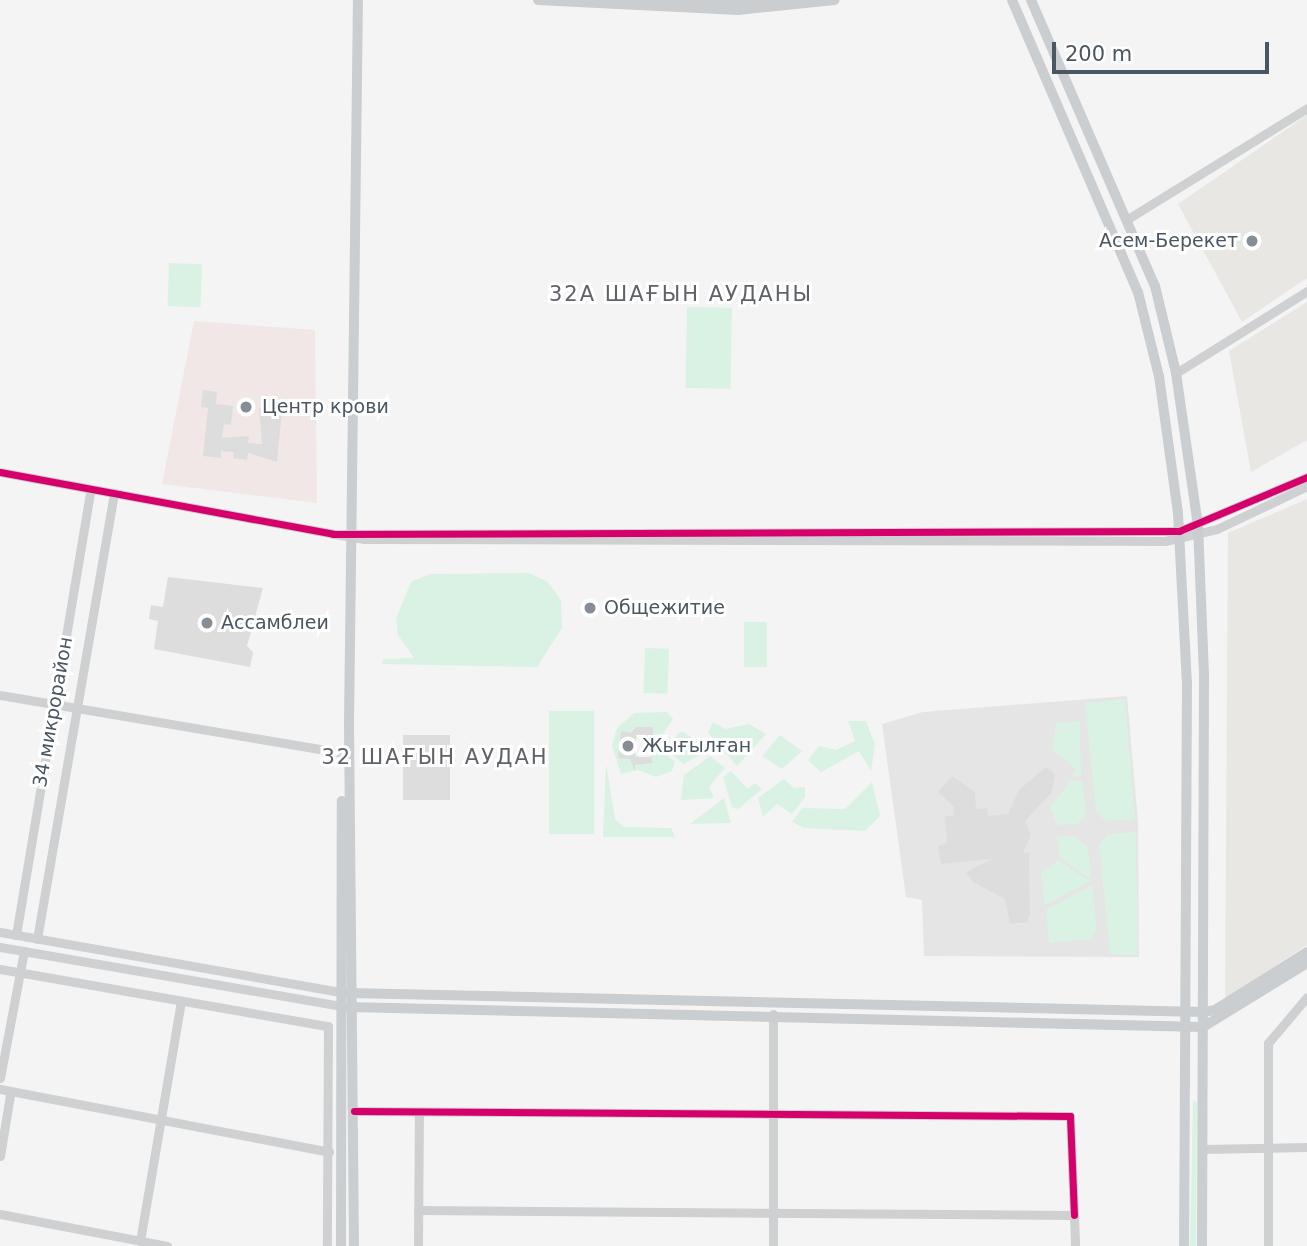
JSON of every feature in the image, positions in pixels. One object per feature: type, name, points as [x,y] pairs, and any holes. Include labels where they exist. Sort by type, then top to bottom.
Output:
[{"type":"main road","points":[[352,0],[347,1007],[354,1111],[354,1246]]},
{"type":"main road","points":[[347,993],[343,753],[358,0]]},
{"type":"main road","points":[[538,0],[738,10],[834,0]]},
{"type":"main road","points":[[631,0],[779,0]]},
{"type":"main road","points":[[1012,0],[1138,292],[1159,376],[1180,535],[1187,677],[1184,1246]]},
{"type":"main road","points":[[1031,0],[1154,286],[1177,373],[1198,531],[1204,675],[1202,1246]]},
{"type":"main road","points":[[1159,376],[1177,373]]},
{"type":"main road","points":[[347,993],[1203,1012],[1215,1010],[1307,952]]},
{"type":"main road","points":[[347,1007],[773,1014],[1203,1027],[1307,963]]},
{"type":"main road","points":[[341,1246],[341,1056],[347,1007]]},
{"type":"main road","points":[[1185,1094],[1203,1094]]},
{"type":"street","points":[[1126,220],[1307,108]]},
{"type":"street","points":[[1177,373],[1307,291]]},
{"type":"street","points":[[0,472],[348,536],[1180,535],[1198,531],[1307,486]]},
{"type":"street","points":[[1198,531],[1307,477]]},
{"type":"street","name":"34 микрорайон","points":[[16,935],[91,489]]},
{"type":"street","points":[[37,939],[114,494]]},
{"type":"street","points":[[0,695],[343,753]]},
{"type":"street","points":[[0,932],[347,993]]},
{"type":"street","points":[[0,947],[347,1007]]},
{"type":"street","points":[[0,1077],[24,951]]},
{"type":"street","points":[[0,969],[328,1026],[327,1246]]},
{"type":"street","points":[[1268,1246],[1268,1042],[1307,997]]},
{"type":"street","points":[[140,1241],[181,1001]]},
{"type":"street","points":[[772,1246],[773,1014]]},
{"type":"street","points":[[328,1056],[341,1056]]},
{"type":"street","points":[[0,1089],[10,1095],[160,1124],[329,1152]]},
{"type":"street","points":[[0,1156],[10,1095]]},
{"type":"street","points":[[354,1111],[1070,1116],[1074,1246]]},
{"type":"street","points":[[418,1246],[419,1113]]},
{"type":"street","points":[[1202,1149],[1307,1147]]},
{"type":"street","points":[[418,1210],[1074,1215]]},
{"type":"street","points":[[0,1214],[167,1246]]},
{"type":"shaded area","name":"Асем-Берекет","points":[[1307,115],[1307,278],[1242,322],[1178,204]]},
{"type":"shaded area","points":[[1307,302],[1307,440],[1251,472],[1229,351]]},
{"type":"shaded area","name":"Центр крови","points":[[194,321],[315,330],[317,503],[162,484]]},
{"type":"shaded area","points":[[1307,499],[1307,945],[1225,999],[1228,533]]},
{"type":"shaded area","points":[[1127,696],[1138,822],[1139,957],[924,956],[922,900],[906,897],[882,724],[923,712]]},
{"type":"green space","points":[[169,263],[202,264],[200,307],[167,306]]},
{"type":"green space","points":[[687,307],[732,308],[731,389],[686,388]]},
{"type":"green space","points":[[529,573],[548,582],[561,600],[562,628],[537,667],[382,664],[383,659],[414,658],[398,635],[396,618],[411,582],[430,574]]},
{"type":"green space","points":[[744,622],[767,622],[767,667],[744,667]]},
{"type":"green space","points":[[645,648],[669,649],[667,694],[643,693]]},
{"type":"green space","points":[[1125,699],[1135,819],[1106,821],[1096,812],[1085,703]]},
{"type":"green space","points":[[549,711],[594,711],[594,834],[549,834]]},
{"type":"green space","points":[[667,712],[673,719],[663,734],[637,736],[635,754],[643,759],[661,751],[675,761],[672,771],[656,777],[638,770],[621,774],[612,746],[617,728],[634,713]]},
{"type":"green space","points":[[848,721],[866,721],[875,745],[871,771],[859,751],[821,772],[808,760],[819,746],[836,750],[855,741]]},
{"type":"green space","points":[[1080,721],[1081,776],[1072,777],[1076,769],[1052,749],[1056,723]]},
{"type":"green space","points":[[713,722],[725,729],[749,724],[766,734],[737,766],[708,733]]},
{"type":"green space","points":[[680,732],[684,732],[708,751],[683,764],[666,749]]},
{"type":"green space","points":[[780,735],[802,751],[782,769],[762,756]]},
{"type":"green space","points":[[710,756],[725,768],[709,787],[714,798],[681,800],[684,775]]},
{"type":"green space","points":[[606,764],[615,819],[624,827],[671,828],[675,837],[603,837]]},
{"type":"green space","points":[[731,771],[748,789],[755,783],[762,789],[738,809],[732,807],[723,777]]},
{"type":"green space","points":[[784,779],[794,788],[805,787],[805,797],[792,814],[777,804],[763,817],[758,798]]},
{"type":"green space","points":[[1071,780],[1082,781],[1086,815],[1077,824],[1057,825],[1050,808]]},
{"type":"green space","points":[[872,782],[880,816],[865,831],[804,828],[792,822],[802,808],[845,809]]},
{"type":"green space","points":[[724,798],[731,823],[690,824]]},
{"type":"green space","points":[[1136,832],[1138,955],[1110,954],[1099,846],[1108,834]]},
{"type":"green space","points":[[1075,836],[1088,848],[1091,879],[1060,858],[1057,837]]},
{"type":"green space","points":[[1058,860],[1090,881],[1045,905],[1041,873]]},
{"type":"green space","points":[[1092,885],[1097,930],[1090,939],[1049,943],[1046,910]]},
{"type":"green space","points":[[1193,1100],[1197,1103],[1196,1246],[1190,1246]]},
{"type":"building","points":[[203,390],[217,392],[216,404],[233,406],[231,425],[224,424],[222,438],[249,436],[248,443],[262,444],[259,408],[282,410],[277,462],[248,453],[247,460],[233,458],[234,452],[221,451],[221,458],[203,456],[208,408],[201,407]]},
{"type":"building","name":"Ассамблеи","points":[[168,577],[263,588],[247,646],[253,652],[250,667],[154,649],[158,621],[149,619],[151,605],[163,607]]},
{"type":"building","name":"Жығылған","points":[[636,727],[653,727],[653,735],[636,736],[635,757],[651,757],[653,763],[635,765],[635,771],[630,759],[618,758],[621,731],[631,733]]},
{"type":"building","points":[[403,735],[450,735],[450,800],[403,800]]},
{"type":"building","points":[[1046,767],[1055,774],[1052,792],[1025,821],[1031,835],[1023,853],[1029,852],[1030,914],[1027,922],[1010,924],[1005,899],[973,882],[966,872],[992,859],[941,864],[938,846],[947,843],[945,816],[953,816],[954,807],[938,792],[952,776],[975,792],[976,809],[987,808],[988,816],[1008,814],[1019,790]]},
{"type":"cycle path","points":[[0,472],[333,534],[1179,531],[1307,477]]},
{"type":"cycle path","points":[[354,1111],[1070,1116],[1074,1215]]},
{"type":"place","name":"Асем-Берекет","points":[[1252,241]]},
{"type":"place","name":"Центр крови","points":[[246,407]]},
{"type":"place","name":"Общежитие","points":[[590,608]]},
{"type":"place","name":"Ассамблеи","points":[[207,623]]},
{"type":"place","name":"Жығылған","points":[[628,746]]},
{"type":"district","name":"32А ШАҒЫН АУДАНЫ","points":[[681,294]]},
{"type":"district","name":"32 ШАҒЫН АУДАН","points":[[435,757]]}]
